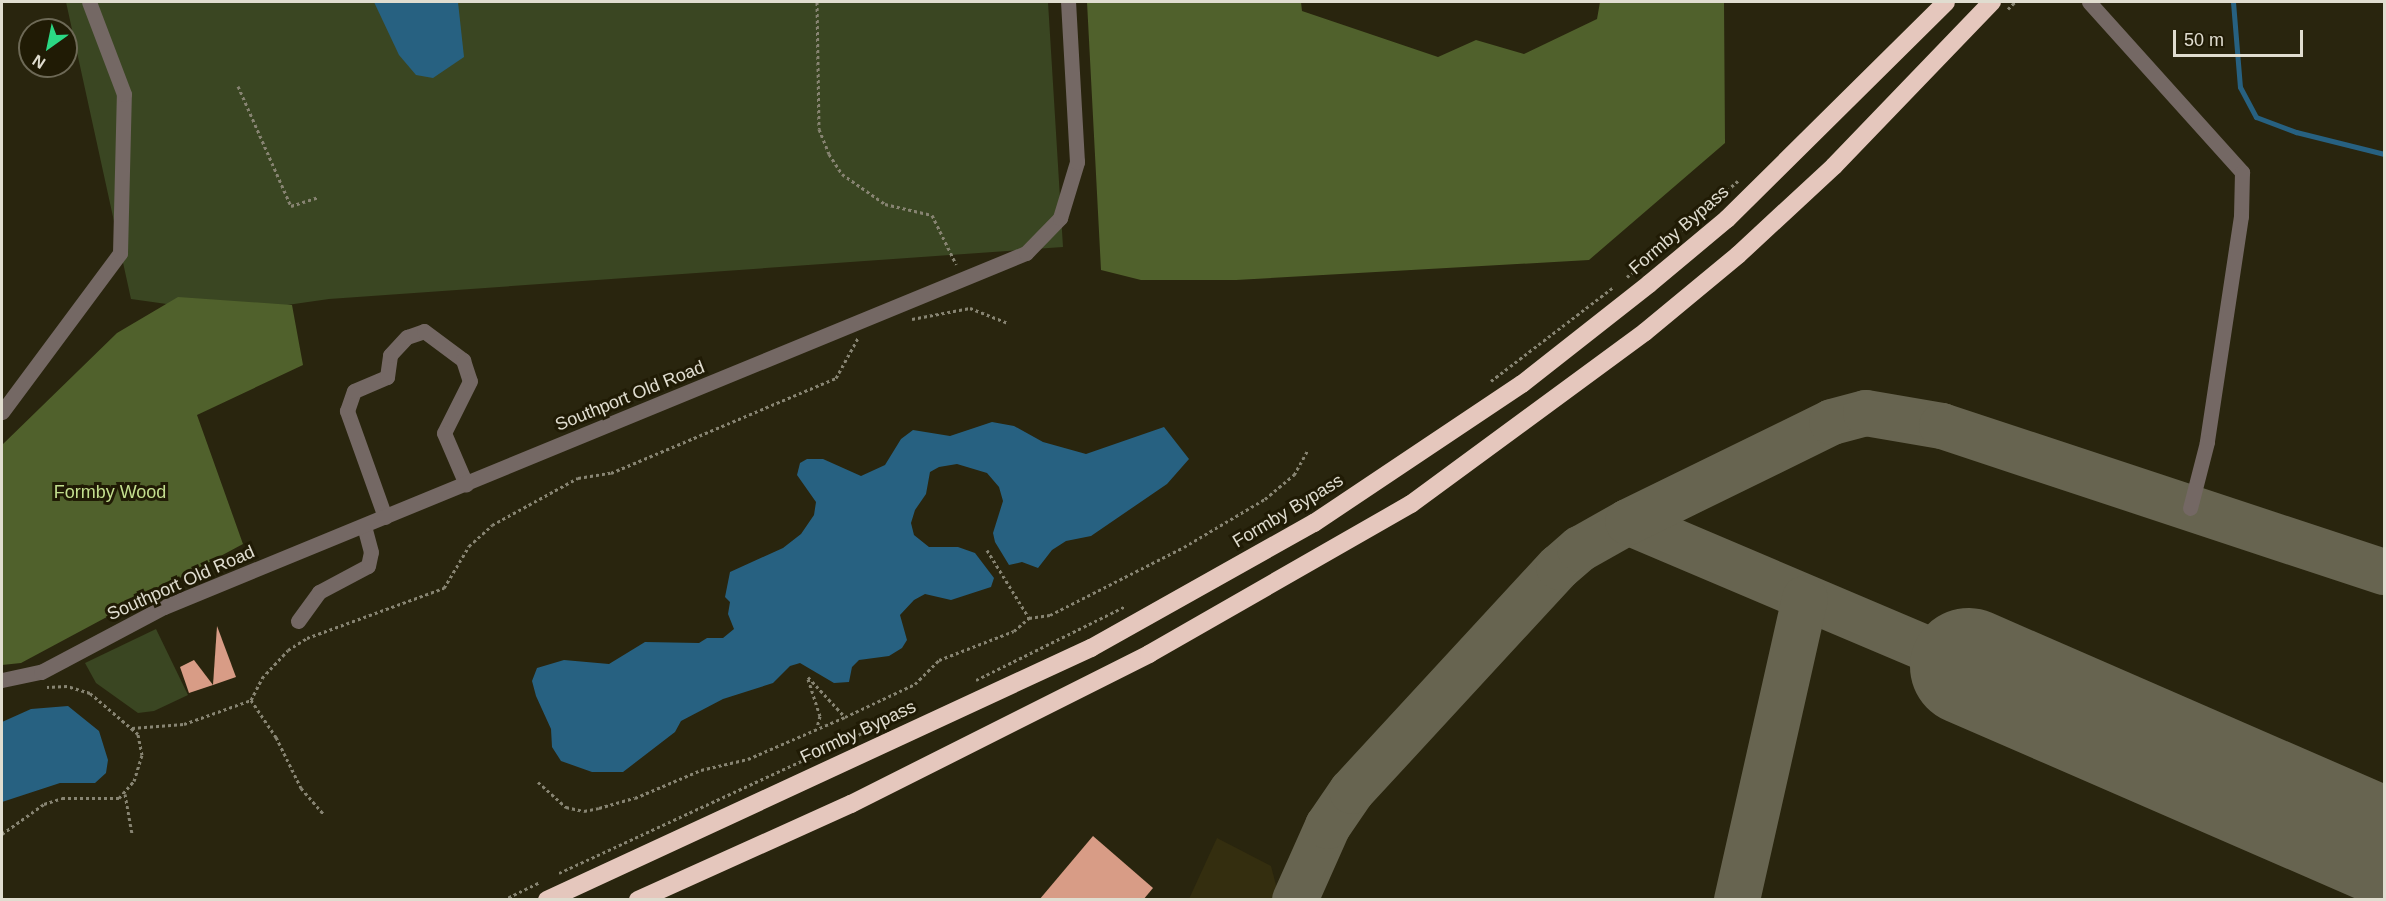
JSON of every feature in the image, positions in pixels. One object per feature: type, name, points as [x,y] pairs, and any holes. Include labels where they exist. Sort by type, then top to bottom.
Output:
[{"type":"highway","name":"Formby Bypass","points":[[547,900],[1091,648],[1314,523],[1522,384],[1649,284],[1727,219],[1946,2]]},
{"type":"highway","points":[[638,900],[851,804],[1149,654],[1411,504],[1645,332],[1738,255],[1834,166],[1992,2]]},
{"type":"street","points":[[2,412],[120,253],[124,94],[89,2]]},
{"type":"street","name":"Southport Old Road","points":[[2,680],[41,672],[164,608],[1010,262],[1040,242],[1060,218],[1068,201],[1078,138],[1068,2]]},
{"type":"street","points":[[2089,2],[2242,172],[2241,216],[2208,430],[2190,508]]},
{"type":"street","points":[[385,517],[347,411],[354,391],[387,377],[390,355],[407,337],[424,331],[463,360],[470,381],[444,433],[466,484]]},
{"type":"street","points":[[298,621],[319,592],[368,566],[371,552],[364,526]]},
{"type":"path","points":[[817,2],[819,129],[829,154],[842,174],[885,204],[932,215],[944,235],[961,282],[965,309]]},
{"type":"path","points":[[238,86],[291,206],[319,197]]},
{"type":"path","points":[[1625,278],[1739,180]]},
{"type":"path","points":[[1483,387],[1617,285]]},
{"type":"path","points":[[902,322],[965,309],[997,316],[1008,323]]},
{"type":"path","points":[[132,728],[184,724],[251,700],[262,678],[288,650],[307,638],[444,588],[469,546],[492,525],[578,478],[611,473],[836,378],[843,370],[859,338],[866,335]]},
{"type":"path","points":[[538,782],[566,807],[584,811],[635,798],[700,770],[748,759],[915,684],[939,660],[1014,631],[1029,618],[1075,605],[1220,527],[1282,487],[1304,462],[1308,450]]},
{"type":"path","points":[[987,550],[1029,618]]},
{"type":"path","points":[[972,682],[1128,605]]},
{"type":"path","points":[[817,728],[820,716],[808,677],[845,717]]},
{"type":"path","points":[[2,834],[20,818],[62,798],[119,798],[134,781],[142,756],[138,734],[90,693],[67,686],[40,688]]},
{"type":"path","points":[[251,700],[276,736],[301,788],[324,814]]},
{"type":"path","points":[[555,875],[909,711]]},
{"type":"path","points":[[124,792],[132,833]]},
{"type":"path","points":[[503,900],[544,880]]},
{"type":"shaded area","points":[[1217,838],[1271,866],[1277,889],[1273,899],[1189,899]]},
{"type":"green space","points":[[66,2],[1048,2],[1063,247],[329,299],[231,313],[131,299],[78,57],[78,18],[70,18]]},
{"type":"green space","points":[[1087,2],[1301,2],[1302,11],[1438,57],[1476,40],[1524,54],[1597,19],[1600,2],[1724,2],[1725,143],[1589,260],[1236,280],[1141,280],[1101,270]]},
{"type":"green space","name":"Formby Wood","points":[[178,297],[292,305],[303,365],[197,415],[243,544],[21,663],[2,665],[2,445],[117,333]]},
{"type":"green space","points":[[156,629],[188,695],[154,711],[138,713],[96,683],[85,663]]},
{"type":"water","points":[[374,2],[458,2],[464,57],[433,78],[416,75],[399,55]]},
{"type":"water","points":[[992,422],[1014,426],[1043,442],[1086,454],[1164,427],[1189,459],[1167,484],[1091,536],[1066,541],[1052,550],[1038,568],[1022,562],[1009,565],[995,542],[993,533],[1003,501],[999,487],[987,473],[957,464],[939,467],[930,472],[926,494],[915,510],[911,523],[914,535],[929,547],[958,547],[975,553],[994,578],[991,587],[951,600],[925,594],[914,600],[900,615],[907,640],[902,648],[889,656],[859,660],[852,667],[849,682],[834,683],[800,663],[790,666],[773,683],[723,699],[681,721],[675,732],[623,772],[592,772],[561,761],[552,747],[551,729],[536,696],[532,681],[537,668],[564,660],[609,664],[645,642],[699,643],[707,638],[723,638],[734,629],[728,614],[730,602],[725,597],[730,572],[783,548],[801,534],[814,515],[816,502],[797,475],[800,463],[807,459],[823,459],[861,476],[885,465],[901,439],[913,430],[950,436]]},
{"type":"water","points":[[68,706],[99,731],[108,760],[106,773],[95,783],[60,783],[2,802],[2,722],[31,709]]},
{"type":"building","points":[[217,626],[236,677],[213,685]]},
{"type":"building","points":[[194,660],[213,685],[189,693],[180,667]]},
{"type":"building","points":[[1093,836],[1153,888],[1143,900],[1039,900]]},
{"type":"waterway","points":[[2233,2],[2240,87],[2256,117],[2296,132],[2384,154]]},
{"type":"taxiway","points":[[1295,900],[1328,826],[1352,791],[1559,567],[1580,549],[1628,522],[1832,422],[1866,413],[1942,426],[2384,572]]},
{"type":"taxiway","points":[[1628,522],[1968,666]]},
{"type":"taxiway","points":[[1737,900],[1805,599]]},
{"type":"runway","points":[[1968,666],[2384,847]]}]
